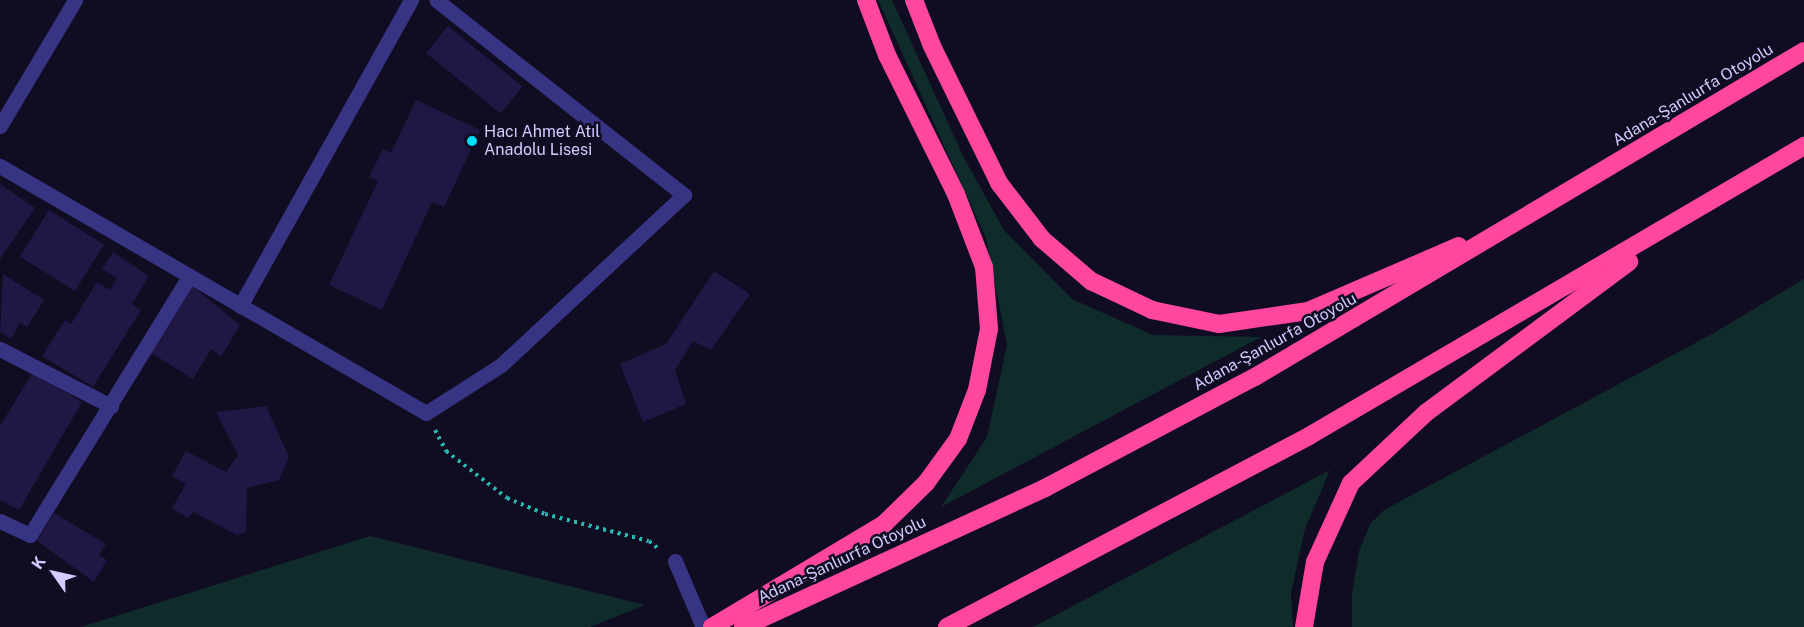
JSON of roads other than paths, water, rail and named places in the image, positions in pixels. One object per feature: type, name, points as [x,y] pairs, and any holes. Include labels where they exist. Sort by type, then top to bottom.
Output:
[{"type":"highway","points":[[712,627],[884,524],[926,483],[958,440],[977,390],[989,329],[984,267],[956,194],[888,55],[866,0]]},
{"type":"highway","points":[[914,0],[932,46],[999,183],[1042,239],[1091,280],[1152,310],[1219,324],[1308,311],[1425,264],[1605,171]]},
{"type":"highway","name":"Adana-Şanlıurfa Otoyolu","points":[[743,627],[1045,488],[1255,377],[1804,51]]},
{"type":"highway","points":[[947,627],[1309,436],[1804,146]]},
{"type":"highway","points":[[1304,627],[1315,562],[1351,483],[1427,412],[1710,202]]},
{"type":"street","points":[[0,126],[75,0]]},
{"type":"street","points":[[240,306],[411,0]]},
{"type":"street","points":[[0,166],[426,413],[501,365],[684,195],[436,0]]},
{"type":"street","points":[[0,521],[30,535],[189,277]]},
{"type":"street","points":[[0,349],[111,406]]},
{"type":"street","points":[[675,561],[703,627]]},
{"type":"place","name":"Hacı Ahmet Atıl Anadolu Lisesi","points":[[472,141]]}]
